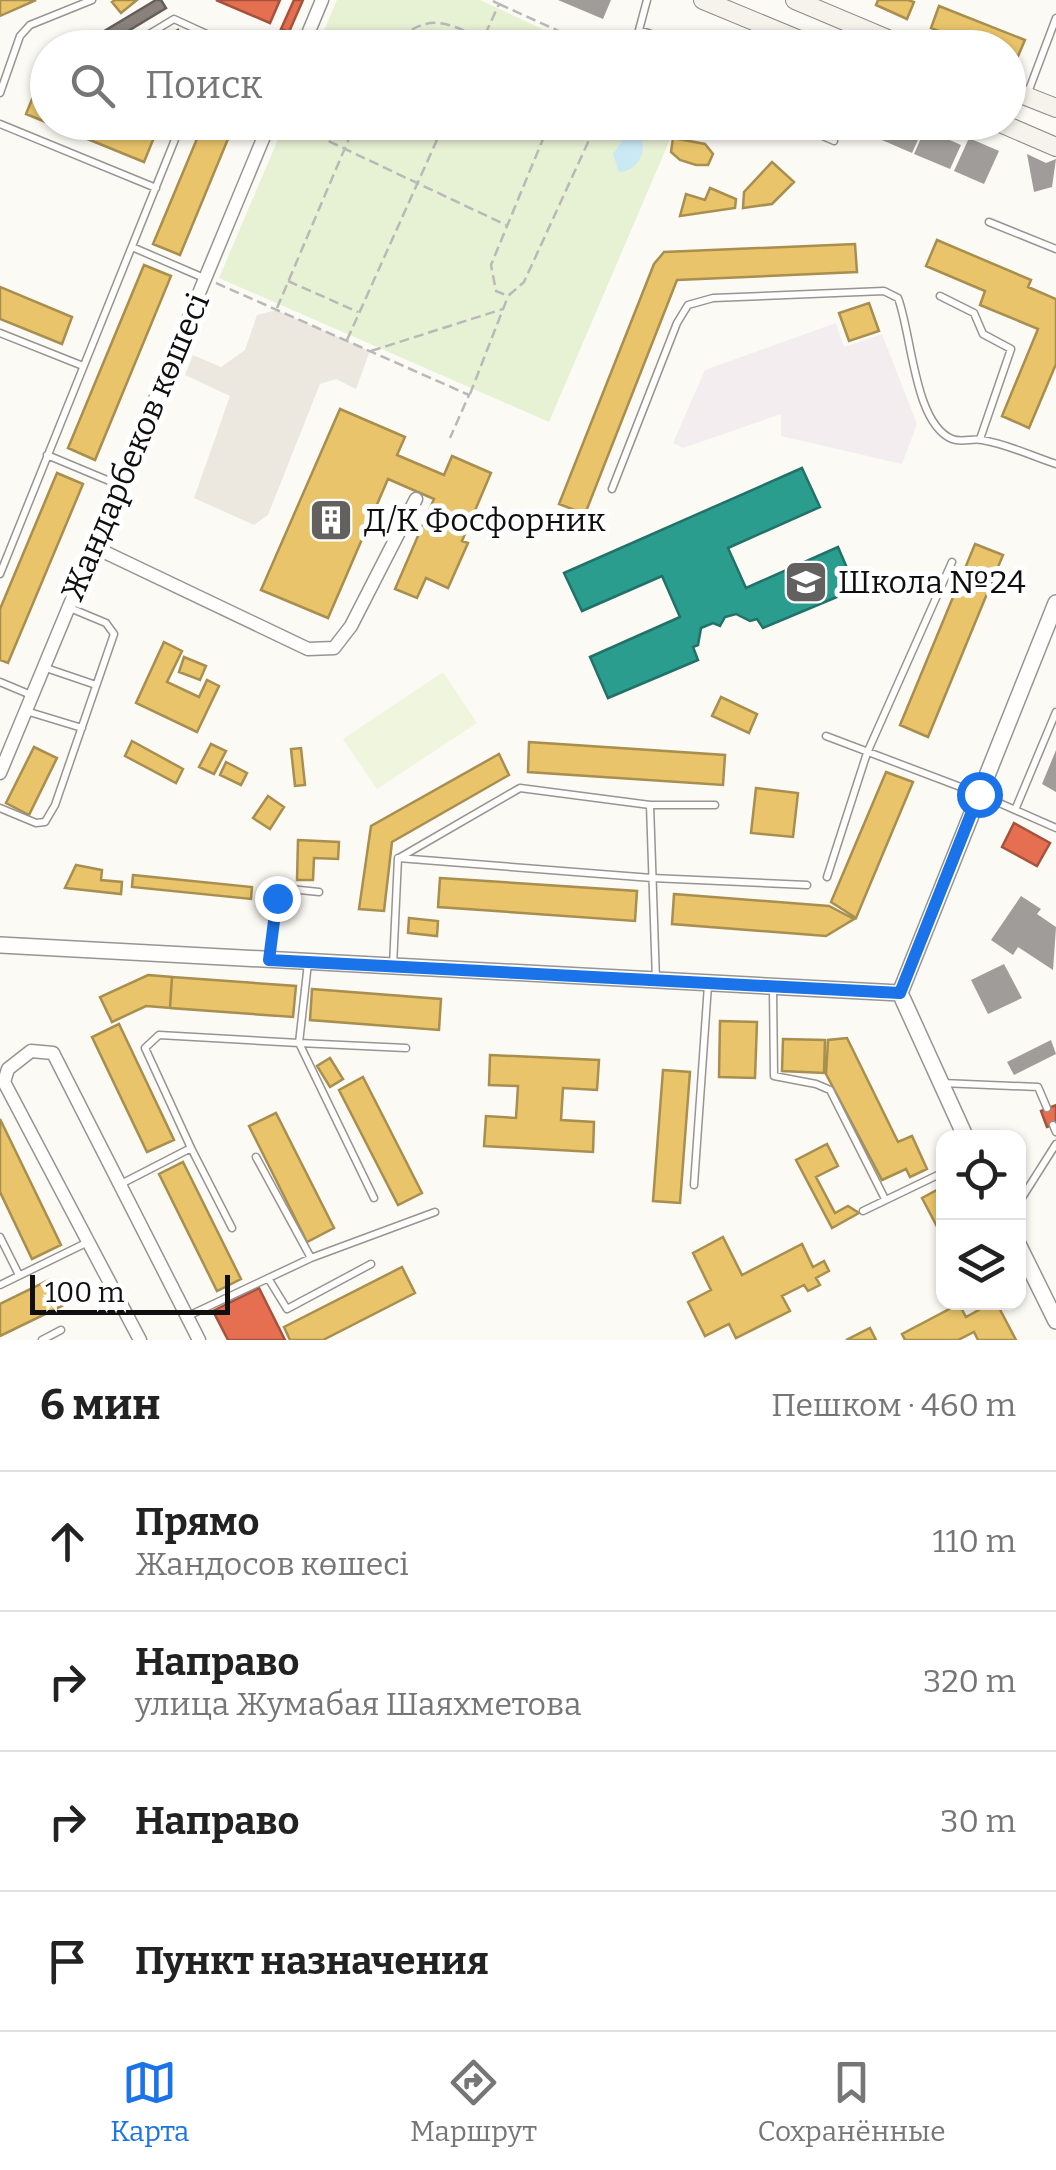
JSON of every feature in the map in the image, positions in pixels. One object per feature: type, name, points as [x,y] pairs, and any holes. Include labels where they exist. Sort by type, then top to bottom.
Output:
[{"type":"main road","points":[[702,0],[775,30]]},
{"type":"main road","points":[[795,0],[867,30]]},
{"type":"main road","points":[[1027,96],[1056,108]]},
{"type":"main road","points":[[1026,134],[1056,147]]},
{"type":"street","points":[[310,30],[322,0]]},
{"type":"street","name":"Жандарбеков көшесі","points":[[0,772],[262,140]]},
{"type":"street","points":[[94,547],[308,649],[334,648],[351,626],[416,499]]},
{"type":"street","points":[[962,1130],[900,993],[1056,603]]},
{"type":"street","points":[[0,945],[900,993]]},
{"type":"street","points":[[140,1340],[4,1082],[8,1069],[31,1051],[53,1054],[198,1340]]},
{"type":"street","points":[[1026,1260],[1056,1321]]},
{"type":"lane","points":[[0,94],[20,36],[30,25],[92,0]]},
{"type":"lane","points":[[639,30],[647,0]]},
{"type":"lane","points":[[1027,96],[1056,18]]},
{"type":"lane","points":[[157,30],[174,20],[191,30]]},
{"type":"lane","points":[[0,124],[30,136]]},
{"type":"lane","points":[[39,140],[156,188]]},
{"type":"lane","points":[[0,574],[175,140]]},
{"type":"lane","points":[[989,222],[1056,249]]},
{"type":"lane","points":[[132,247],[205,278]]},
{"type":"lane","points":[[612,489],[678,323],[688,305],[712,298],[884,291],[898,298],[906,318],[926,415],[940,432],[956,441],[980,439],[1056,464]]},
{"type":"lane","points":[[940,296],[974,314],[983,334],[1011,349],[980,439]]},
{"type":"lane","points":[[0,333],[83,366]]},
{"type":"lane","points":[[47,455],[119,486]]},
{"type":"lane","points":[[827,877],[867,753],[952,562]]},
{"type":"lane","points":[[0,808],[36,823],[44,822],[55,805],[114,634],[112,628],[68,608]]},
{"type":"lane","points":[[44,667],[96,686]]},
{"type":"lane","points":[[0,682],[32,695]]},
{"type":"lane","points":[[26,711],[82,728]]},
{"type":"lane","points":[[1015,810],[1056,712]]},
{"type":"lane","points":[[826,736],[1056,828]]},
{"type":"lane","points":[[398,858],[520,788],[650,805],[715,805]]},
{"type":"lane","points":[[650,805],[656,981]]},
{"type":"lane","points":[[398,858],[652,878],[807,884]]},
{"type":"lane","points":[[392,966],[398,858]]},
{"type":"lane","points":[[269,960],[277,898],[290,890],[319,892]]},
{"type":"lane","points":[[308,962],[299,1043],[374,1198]]},
{"type":"lane","points":[[694,1185],[708,984]]},
{"type":"lane","points":[[773,988],[774,1076],[830,1090],[885,1199]]},
{"type":"lane","points":[[232,1228],[145,1048],[148,1042],[160,1035],[406,1048]]},
{"type":"lane","points":[[940,1083],[1038,1088],[1047,1108]]},
{"type":"lane","points":[[1026,1191],[1056,1144]]},
{"type":"lane","points":[[118,1186],[191,1148]]},
{"type":"lane","points":[[256,1158],[312,1258]]},
{"type":"lane","points":[[862,1211],[936,1176]]},
{"type":"lane","points":[[187,1317],[312,1258],[434,1212]]},
{"type":"lane","points":[[0,1238],[19,1275]]},
{"type":"lane","points":[[0,1285],[89,1241]]},
{"type":"lane","points":[[268,1278],[287,1308],[370,1264]]},
{"type":"lane","points":[[42,1340],[61,1330]]},
{"type":"path","points":[[491,0],[556,30]]},
{"type":"path","points":[[487,30],[499,4]]},
{"type":"path","points":[[409,30],[416,24],[442,21],[462,30]]},
{"type":"path","points":[[327,140],[507,226]]},
{"type":"path","points":[[276,310],[348,140]]},
{"type":"path","points":[[346,341],[437,140]]},
{"type":"path","points":[[508,296],[496,290],[491,265],[543,140]]},
{"type":"path","points":[[450,438],[508,296],[524,282],[589,140]]},
{"type":"path","points":[[205,278],[469,396]]},
{"type":"path","points":[[288,281],[359,313]]},
{"type":"path","points":[[370,351],[503,308]]},
{"type":"shaded area","points":[[276,310],[370,351],[356,389],[336,379],[320,384],[268,515],[254,525],[194,498],[230,396],[185,375],[193,355],[221,367],[245,350],[257,315]]},
{"type":"shaded area","points":[[836,323],[844,347],[882,334],[917,424],[902,464],[781,436],[781,414],[683,448],[673,443],[705,370]]},
{"type":"green space","points":[[337,0],[480,0],[544,30],[324,30]]},
{"type":"green space","points":[[278,140],[670,140],[549,422],[219,278]]},
{"type":"green space","points":[[443,672],[477,723],[377,789],[343,739]]},
{"type":"water","points":[[622,140],[641,140],[641,157],[626,171],[619,172],[613,154]]},
{"type":"building: Жильё","points":[[0,0],[36,0],[0,16]]},
{"type":"building: Жильё","points":[[137,0],[121,13],[112,2]]},
{"type":"building: Жильё","points":[[878,0],[914,2],[907,19],[876,5]]},
{"type":"building: Жильё","points":[[939,6],[1000,30],[936,30],[931,28]]},
{"type":"building: Жильё","points":[[90,140],[153,140],[144,162]]},
{"type":"building: Жильё","points":[[196,140],[228,140],[180,255],[153,244]]},
{"type":"building: Жильё","points":[[673,140],[684,140],[705,144],[713,154],[708,165],[696,165],[671,152]]},
{"type":"building: Жильё","points":[[772,162],[794,182],[772,204],[743,208],[744,192]]},
{"type":"building: Жильё","points":[[710,188],[736,199],[735,208],[680,216],[686,194],[705,200]]},
{"type":"building: Жильё","points":[[937,240],[1031,280],[1028,287],[1056,299],[1056,364],[1029,428],[1002,416],[1038,329],[980,305],[985,291],[926,266]]},
{"type":"building: Жильё","points":[[855,244],[857,272],[677,280],[585,514],[559,504],[654,264],[664,252]]},
{"type":"building: Жильё","points":[[144,265],[171,276],[95,460],[68,448]]},
{"type":"building: Жильё","points":[[0,287],[72,317],[62,344],[0,319]]},
{"type":"building: Жильё","points":[[869,303],[879,331],[849,341],[839,313]]},
{"type":"building: Жильё","name":"Д/К Фосфорник","points":[[340,409],[405,437],[397,455],[444,475],[452,456],[491,473],[462,541],[468,543],[448,588],[426,578],[417,598],[395,589],[434,499],[388,479],[328,618],[261,590]]},
{"type":"building: Жильё","points":[[57,473],[83,484],[8,663],[0,660],[0,609]]},
{"type":"building: Жильё","points":[[975,544],[1003,555],[928,737],[900,725]]},
{"type":"building: Жильё","points":[[164,642],[182,651],[167,682],[199,697],[207,680],[219,686],[197,732],[136,703]]},
{"type":"building: Жильё","points":[[184,657],[206,666],[200,680],[179,672]]},
{"type":"building: Жильё","points":[[721,697],[757,714],[749,733],[712,716]]},
{"type":"building: Жильё","points":[[132,741],[183,769],[176,783],[125,756]]},
{"type":"building: Жильё","points":[[529,742],[725,755],[723,785],[528,772]]},
{"type":"building: Жильё","points":[[211,744],[226,751],[214,774],[199,767]]},
{"type":"building: Жильё","points":[[34,747],[57,758],[29,815],[6,803]]},
{"type":"building: Жильё","points":[[301,748],[305,785],[295,786],[291,749]]},
{"type":"building: Жильё","points":[[499,754],[509,775],[392,842],[384,911],[359,909],[371,826]]},
{"type":"building: Жильё","points":[[226,762],[247,773],[241,785],[220,775]]},
{"type":"building: Жильё","points":[[886,772],[913,782],[856,918],[831,902]]},
{"type":"building: Жильё","points":[[756,788],[798,793],[793,837],[751,833]]},
{"type":"building: Жильё","points":[[268,796],[284,807],[270,829],[253,818]]},
{"type":"building: Жильё","points":[[298,840],[339,842],[338,859],[314,858],[313,880],[297,880]]},
{"type":"building: Жильё","points":[[76,865],[102,870],[101,880],[122,882],[121,894],[65,888]]},
{"type":"building: Жильё","points":[[133,875],[252,887],[251,899],[132,887]]},
{"type":"building: Жильё","points":[[440,878],[637,891],[635,921],[438,907]]},
{"type":"building: Жильё","points":[[674,894],[829,906],[854,919],[826,936],[672,924]]},
{"type":"building: Жильё","points":[[409,918],[438,921],[437,936],[408,933]]},
{"type":"building: Жильё","points":[[148,975],[172,977],[170,1008],[146,1006],[112,1022],[100,997]]},
{"type":"building: Жильё","points":[[172,977],[296,986],[293,1017],[170,1008]]},
{"type":"building: Жильё","points":[[312,989],[441,999],[439,1030],[310,1020]]},
{"type":"building: Жильё","points":[[720,1021],[757,1022],[755,1078],[719,1077]]},
{"type":"building: Жильё","points":[[119,1024],[174,1140],[147,1152],[92,1037]]},
{"type":"building: Жильё","points":[[847,1038],[898,1142],[912,1136],[927,1169],[910,1177],[906,1169],[882,1180],[826,1074],[828,1040]]},
{"type":"building: Жильё","points":[[783,1039],[825,1040],[824,1073],[782,1071]]},
{"type":"building: Жильё","points":[[490,1055],[599,1060],[597,1090],[563,1088],[561,1120],[594,1122],[593,1152],[484,1146],[486,1116],[516,1118],[518,1086],[489,1085]]},
{"type":"building: Жильё","points":[[330,1058],[343,1079],[330,1087],[317,1066]]},
{"type":"building: Жильё","points":[[663,1070],[690,1072],[680,1203],[653,1201]]},
{"type":"building: Жильё","points":[[363,1077],[422,1193],[398,1205],[339,1090]]},
{"type":"building: Жильё","points":[[276,1113],[334,1228],[307,1242],[249,1126]]},
{"type":"building: Жильё","points":[[0,1119],[61,1245],[32,1259],[0,1192]]},
{"type":"building: Жильё","points":[[827,1144],[838,1166],[816,1177],[835,1213],[848,1206],[859,1213],[832,1228],[796,1160]]},
{"type":"building: Жильё","points":[[183,1162],[241,1279],[217,1291],[159,1174]]},
{"type":"building: Жильё","points":[[936,1191],[936,1225],[922,1198]]},
{"type":"building: Жильё","points":[[723,1237],[742,1275],[802,1244],[813,1267],[824,1261],[829,1271],[816,1278],[820,1285],[808,1291],[804,1285],[782,1296],[790,1311],[736,1338],[729,1324],[705,1336],[688,1302],[711,1290],[693,1253]]},
{"type":"building: Жильё","points":[[402,1267],[415,1293],[323,1340],[290,1340],[284,1327]]},
{"type":"building: Жильё","points":[[49,1280],[62,1306],[0,1336],[0,1304]]},
{"type":"building: Жильё","points":[[948,1310],[962,1310],[966,1317],[979,1310],[1000,1310],[1016,1340],[978,1340],[974,1332],[958,1340],[905,1340],[902,1334]]},
{"type":"building: Жильё","points":[[870,1328],[876,1340],[846,1340]]},
{"type":"building: Торговля","points":[[216,0],[280,0],[270,23]]},
{"type":"building: Торговля","points":[[294,0],[303,0],[290,30],[281,29]]},
{"type":"building: Торговля","points":[[1014,823],[1050,843],[1037,866],[1002,847]]},
{"type":"building: Торговля","points":[[1056,1105],[1056,1124],[1047,1127],[1041,1111]]},
{"type":"building: Торговля","points":[[259,1288],[285,1340],[228,1340],[213,1311]]},
{"type":"building: Школы","name":"Школа №24","points":[[802,468],[820,507],[728,548],[746,588],[838,547],[856,589],[763,628],[757,619],[750,621],[736,614],[725,617],[720,626],[713,623],[701,628],[698,645],[693,647],[698,660],[608,698],[590,657],[680,617],[662,576],[582,611],[564,573]]},
{"type":"building: Промзона","points":[[156,0],[161,0],[166,8],[130,30],[106,30]]},
{"type":"building: Прочее","points":[[558,0],[611,0],[603,19]]},
{"type":"building: Прочее","points":[[882,140],[918,140],[912,153]]},
{"type":"building: Прочее","points":[[920,140],[950,140],[961,145],[950,169],[914,154]]},
{"type":"building: Прочее","points":[[968,140],[999,151],[984,184],[954,171]]},
{"type":"building: Прочее","points":[[1027,154],[1046,163],[1056,159],[1052,187],[1034,192]]},
{"type":"building: Прочее","points":[[1056,750],[1056,792],[1042,784]]},
{"type":"building: Прочее","points":[[1021,896],[1041,909],[1037,914],[1056,927],[1053,970],[1018,947],[1013,955],[991,940]]},
{"type":"building: Прочее","points":[[1004,964],[1022,998],[988,1014],[971,980]]},
{"type":"building: Прочее","points":[[1051,1040],[1056,1054],[1014,1075],[1007,1062]]},
{"type":"place","name":"Д/К Фосфорник","points":[[331,520]]},
{"type":"place","name":"Школа №24","points":[[806,582]]},
{"type":"route","points":[[277,898],[269,960],[900,993],[979,794]]}]
